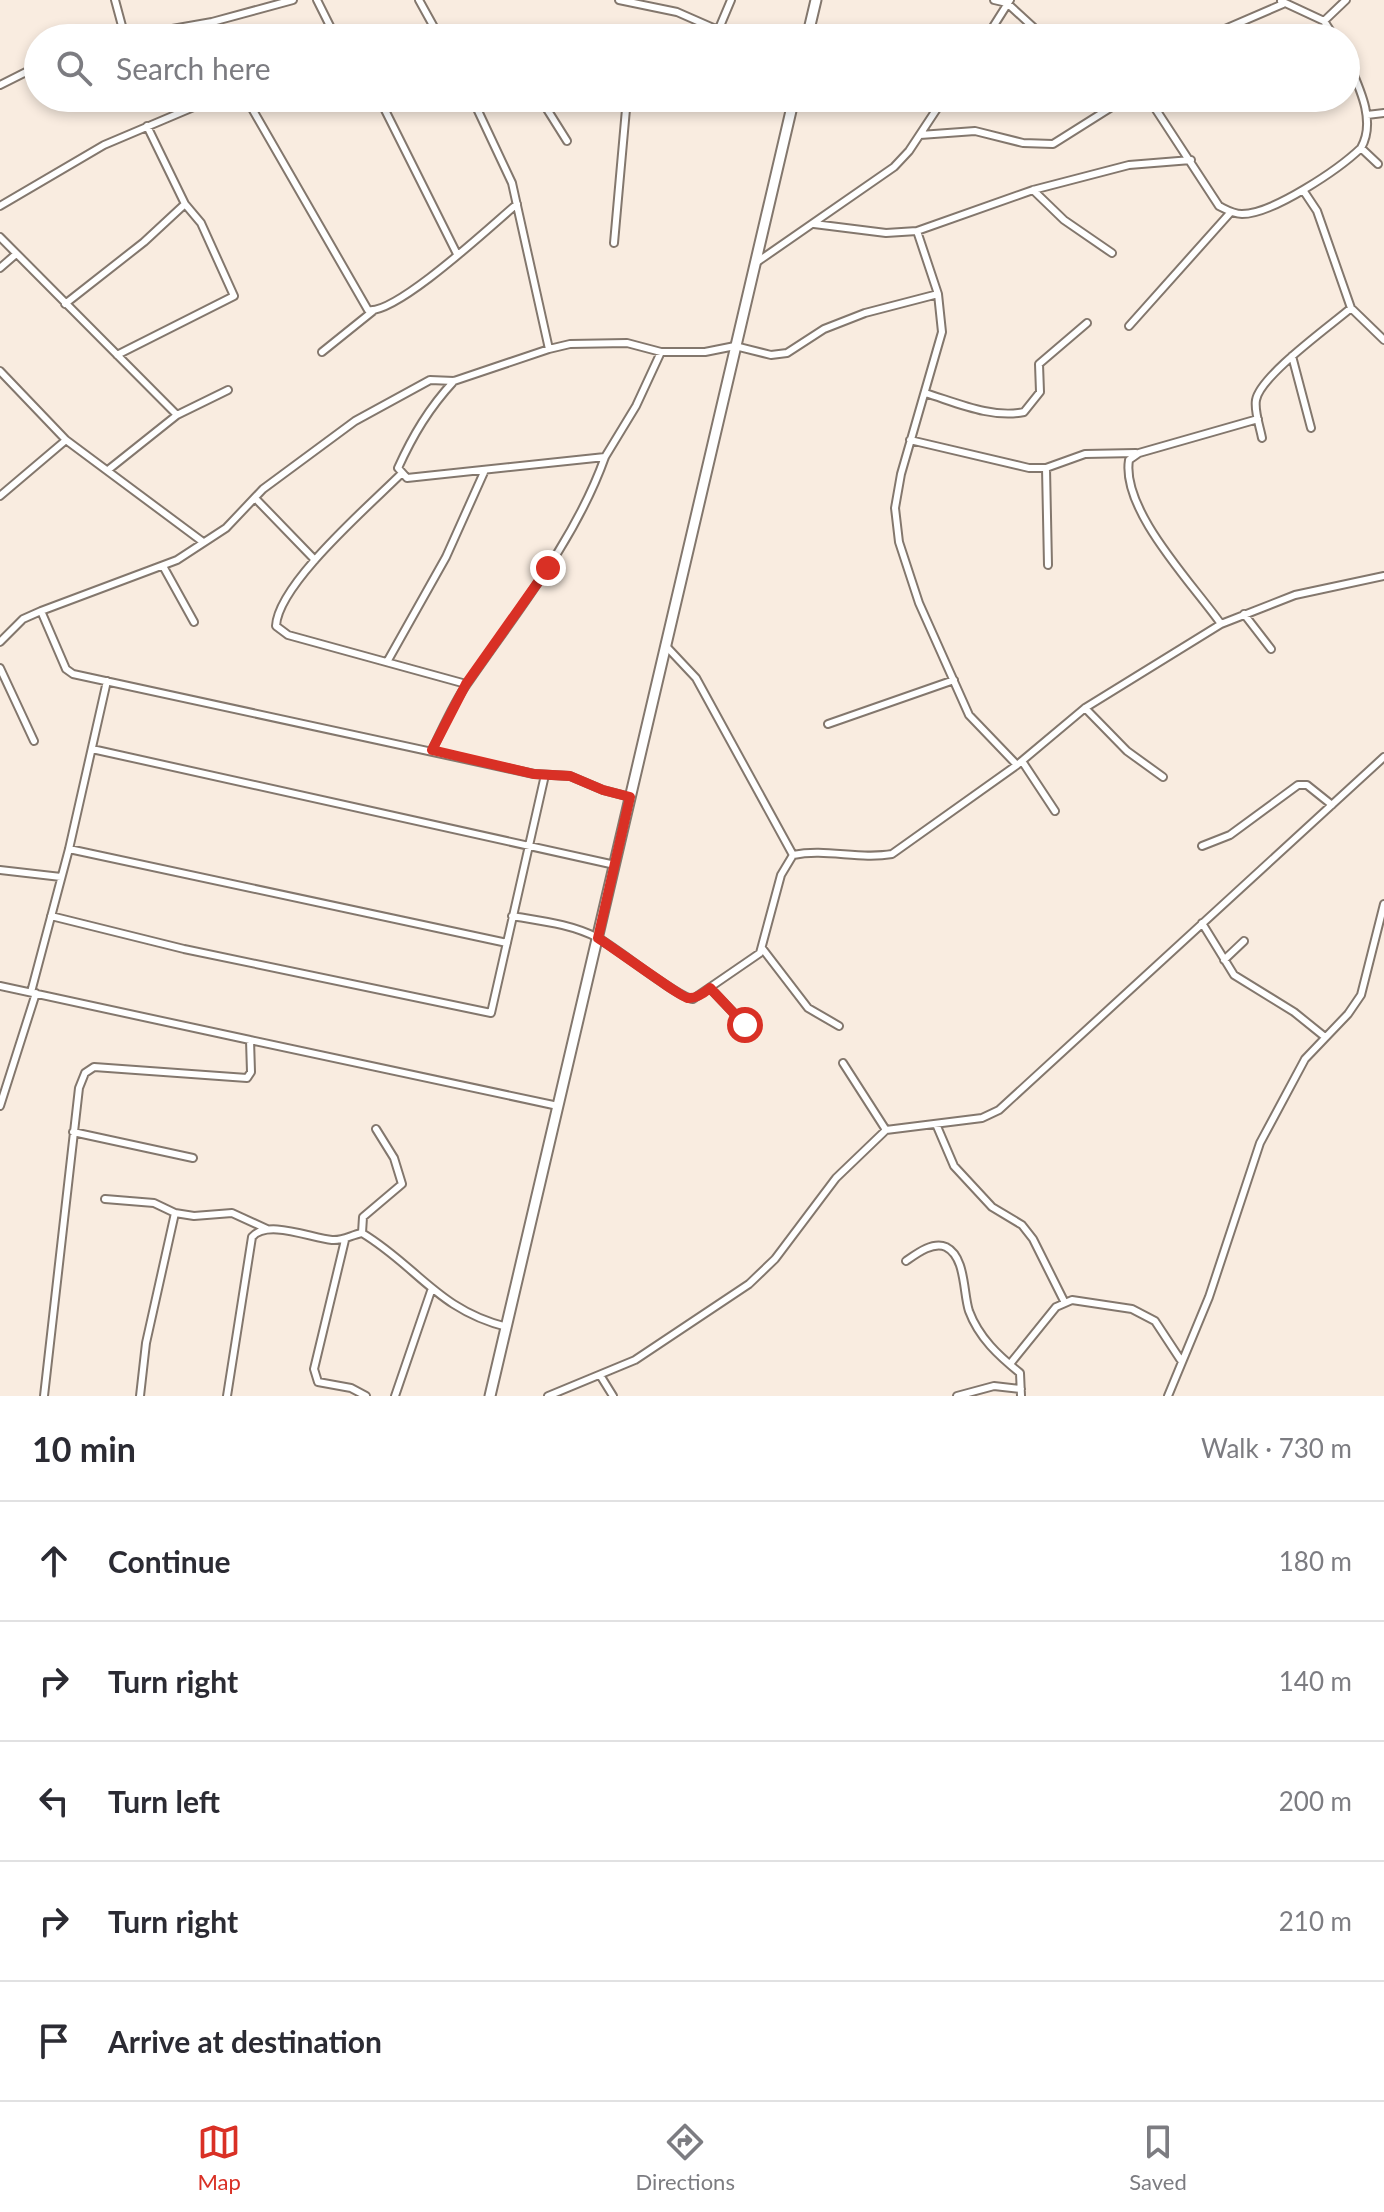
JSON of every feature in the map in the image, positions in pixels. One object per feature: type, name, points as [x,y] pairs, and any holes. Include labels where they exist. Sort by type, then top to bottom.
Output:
[{"type":"main road","points":[[810,24],[816,0]]},
{"type":"main road","points":[[490,1396],[791,112]]},
{"type":"street","points":[[115,0],[120,24]]},
{"type":"street","points":[[200,24],[293,0]]},
{"type":"street","points":[[317,0],[329,24]]},
{"type":"street","points":[[419,0],[432,24]]},
{"type":"street","points":[[619,0],[677,12],[699,24]]},
{"type":"street","points":[[721,24],[731,0]]},
{"type":"street","points":[[994,0],[1008,2],[1031,24]]},
{"type":"street","points":[[1324,21],[1346,0]]},
{"type":"street","points":[[995,24],[1008,2]]},
{"type":"street","points":[[1234,24],[1282,2],[1326,24]]},
{"type":"street","points":[[0,85],[24,73]]},
{"type":"street","points":[[1159,112],[1219,206],[1230,213],[1244,215],[1303,190],[1361,148],[1367,139],[1367,115],[1360,96]]},
{"type":"street","points":[[0,206],[104,145],[181,112]]},
{"type":"street","points":[[254,112],[358,294],[368,310],[373,311]]},
{"type":"street","points":[[386,112],[457,254]]},
{"type":"street","points":[[479,112],[501,153],[517,204],[549,349]]},
{"type":"street","points":[[549,112],[567,141]]},
{"type":"street","points":[[614,243],[626,112]]},
{"type":"street","points":[[754,265],[778,244],[814,224],[894,167],[934,112]]},
{"type":"street","points":[[920,135],[975,131],[1023,143],[1053,144],[1104,112]]},
{"type":"street","points":[[1367,115],[1384,113]]},
{"type":"street","points":[[117,355],[234,296],[201,223],[185,204],[147,126]]},
{"type":"street","points":[[1361,148],[1378,164]]},
{"type":"street","points":[[814,224],[886,233],[917,231],[1033,190],[1129,165],[1191,160]]},
{"type":"street","points":[[1033,190],[1064,220],[1112,253]]},
{"type":"street","points":[[1303,190],[1317,211],[1351,308],[1384,340]]},
{"type":"street","points":[[65,304],[144,242],[185,204]]},
{"type":"street","points":[[322,352],[373,311],[411,292],[517,204]]},
{"type":"street","points":[[1129,326],[1230,213]]},
{"type":"street","points":[[917,231],[938,294],[942,332],[910,440],[895,508],[899,542],[919,603],[976,725],[1019,763],[1055,811]]},
{"type":"street","points":[[0,237],[177,415]]},
{"type":"street","points":[[0,268],[15,255]]},
{"type":"street","points":[[0,642],[23,619],[163,566],[226,528],[255,498],[355,421],[430,380],[454,381],[570,344],[627,343],[661,352],[705,352],[735,346],[771,355],[787,353],[824,329],[865,313],[938,294]]},
{"type":"street","points":[[1262,438],[1256,399],[1259,391],[1292,356],[1351,308]]},
{"type":"street","points":[[925,393],[979,409],[1013,415],[1024,412],[1040,392],[1039,364],[1087,323]]},
{"type":"street","points":[[432,750],[466,684],[548,568],[594,486],[605,457],[636,406],[661,352]]},
{"type":"street","points":[[1292,356],[1311,428]]},
{"type":"street","points":[[0,371],[66,440],[203,542]]},
{"type":"street","points":[[454,381],[426,413],[398,468],[407,478],[605,457]]},
{"type":"street","points":[[108,470],[177,415],[228,390]]},
{"type":"street","points":[[910,440],[1029,468],[1046,468],[1085,454],[1139,453],[1258,419]]},
{"type":"street","points":[[0,495],[66,440]]},
{"type":"street","points":[[1139,453],[1129,460],[1127,470],[1135,503],[1221,624]]},
{"type":"street","points":[[1046,468],[1048,565]]},
{"type":"street","points":[[387,662],[446,557],[485,470]]},
{"type":"street","points":[[401,474],[315,560],[277,615],[276,626],[288,635],[466,684]]},
{"type":"street","points":[[255,498],[315,560]]},
{"type":"street","points":[[163,566],[194,622]]},
{"type":"street","points":[[512,916],[557,923],[598,938],[649,971],[683,998],[693,999],[760,953],[781,875],[793,855],[806,852],[876,857],[892,854],[1019,763],[1085,708],[1221,624],[1295,595],[1384,576]]},
{"type":"street","points":[[41,611],[66,669],[272,720],[545,775],[570,776],[630,797]]},
{"type":"street","points":[[1244,614],[1271,649]]},
{"type":"street","points":[[665,645],[696,678],[793,855]]},
{"type":"street","points":[[0,668],[34,741]]},
{"type":"street","points":[[828,724],[954,680]]},
{"type":"street","points":[[0,1106],[34,993],[107,681]]},
{"type":"street","points":[[1085,708],[1127,751],[1163,777]]},
{"type":"street","points":[[92,749],[615,865]]},
{"type":"street","points":[[548,1396],[623,1367],[683,1331],[749,1284],[775,1259],[844,1169],[886,1130],[982,1118],[999,1110],[1384,757]]},
{"type":"street","points":[[51,916],[184,949],[491,1013],[545,775]]},
{"type":"street","points":[[1202,846],[1230,835],[1298,785],[1307,785],[1332,805]]},
{"type":"street","points":[[69,849],[507,943]]},
{"type":"street","points":[[0,870],[61,877]]},
{"type":"street","points":[[1168,1396],[1180,1359],[1209,1297],[1260,1143],[1275,1109],[1305,1059],[1361,995],[1384,904]]},
{"type":"street","points":[[1202,923],[1234,975],[1294,1012],[1325,1037]]},
{"type":"street","points":[[1224,960],[1244,941]]},
{"type":"street","points":[[762,948],[808,1008],[839,1026]]},
{"type":"street","points":[[0,986],[558,1106]]},
{"type":"street","points":[[710,988],[745,1025]]},
{"type":"street","points":[[44,1396],[73,1132],[79,1088],[85,1073],[94,1067],[247,1078],[251,1072],[250,1040]]},
{"type":"street","points":[[843,1063],[886,1130]]},
{"type":"street","points":[[936,1124],[954,1166],[992,1207],[1022,1225],[1033,1239],[1064,1301]]},
{"type":"street","points":[[362,1233],[363,1217],[402,1184],[394,1158],[376,1129]]},
{"type":"street","points":[[73,1132],[193,1158]]},
{"type":"street","points":[[105,1199],[154,1203],[175,1213],[232,1213],[268,1230],[345,1240],[362,1233]]},
{"type":"street","points":[[140,1396],[146,1343],[175,1213]]},
{"type":"street","points":[[227,1396],[252,1237],[268,1230]]},
{"type":"street","points":[[362,1233],[431,1291],[468,1315],[507,1327]]},
{"type":"street","points":[[345,1240],[314,1369],[318,1382],[351,1388],[366,1396]]},
{"type":"street","points":[[906,1261],[938,1246],[947,1248],[956,1257],[971,1316],[984,1338],[1020,1373],[1021,1392],[994,1386],[957,1396]]},
{"type":"street","points":[[395,1396],[431,1291]]},
{"type":"street","points":[[1064,1301],[1132,1309],[1155,1321],[1180,1359]]},
{"type":"street","points":[[1010,1364],[1064,1301]]},
{"type":"street","points":[[600,1375],[613,1396]]},
{"type":"route","points":[[548,568],[483,665],[466,684],[432,750],[534,774],[570,776],[630,797],[598,938],[666,983],[683,998],[693,999],[710,988],[745,1025]]}]
